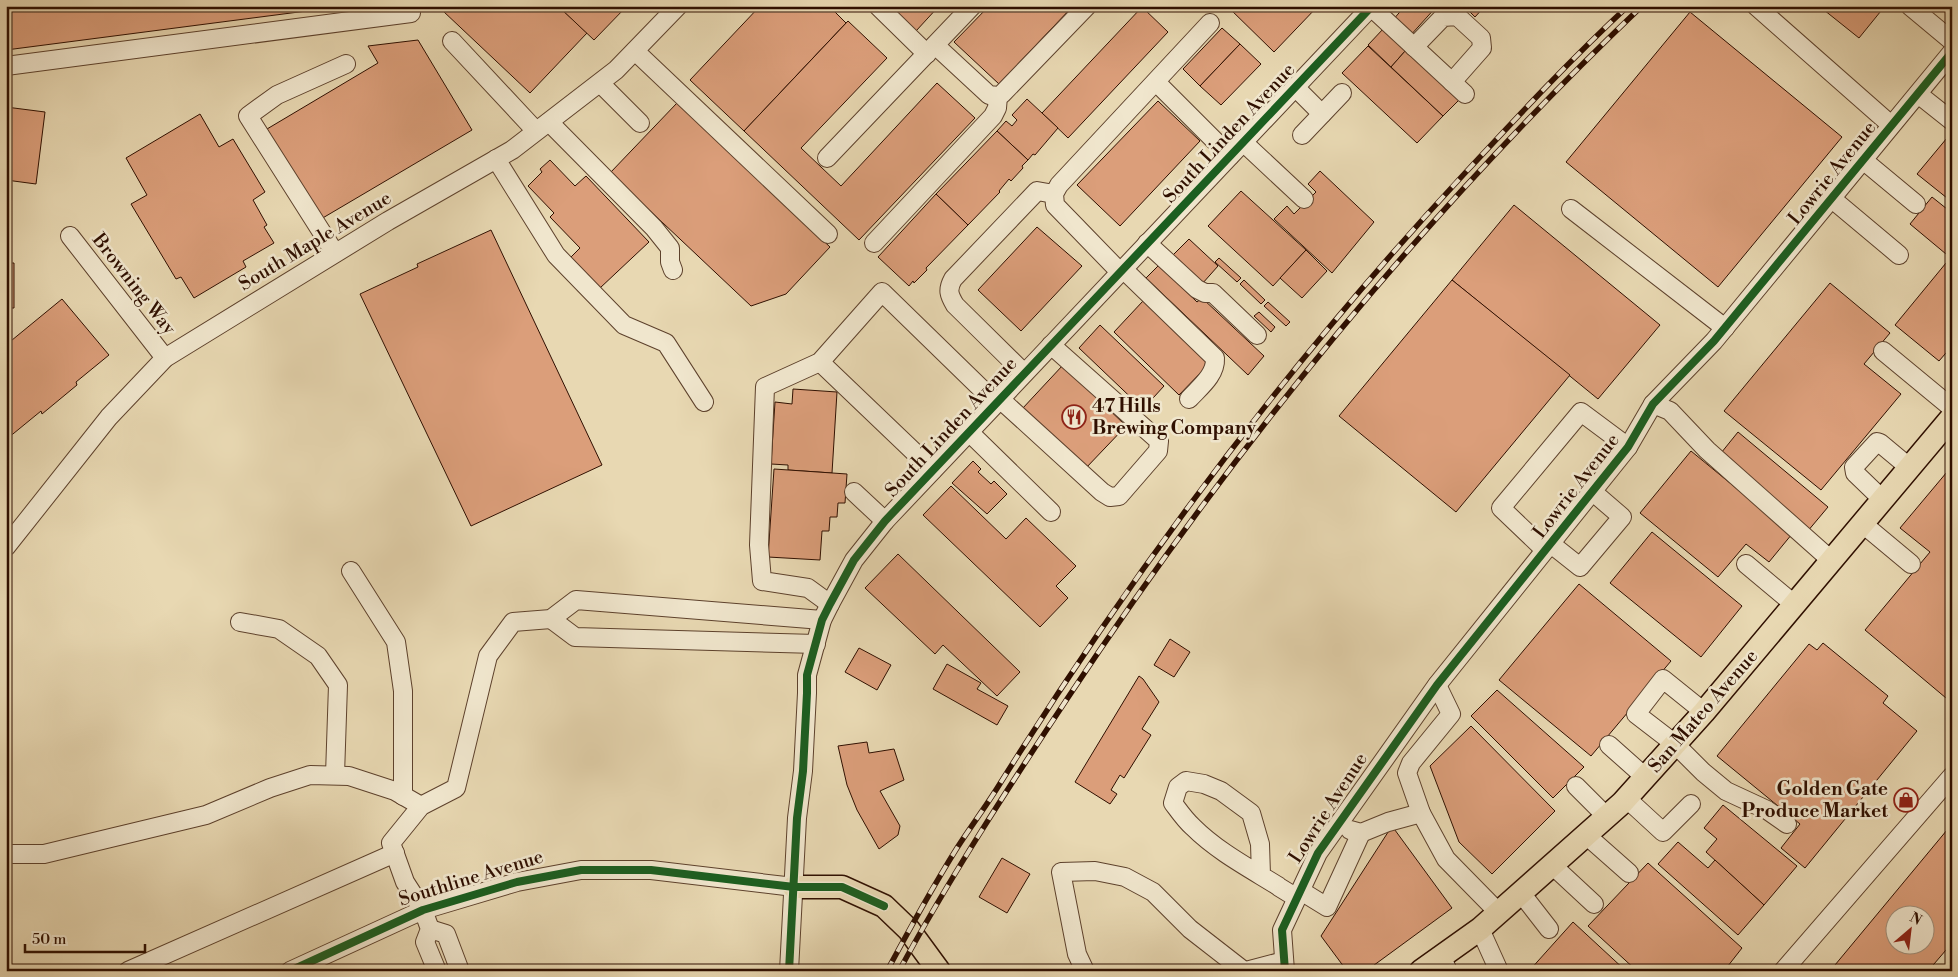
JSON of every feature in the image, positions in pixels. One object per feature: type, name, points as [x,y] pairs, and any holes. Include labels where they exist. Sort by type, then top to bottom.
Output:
[{"type":"main road","name":"San Mateo Avenue","points":[[1420,971],[1445,964],[1480,928],[1522,893],[1626,798],[1704,712],[1952,418]]},
{"type":"main road","points":[[794,887],[842,887],[884,906],[909,930],[939,971]]},
{"type":"street","points":[[6,66],[411,14],[410,6]]},
{"type":"street","points":[[878,6],[989,95],[998,96],[1087,6]]},
{"type":"street","points":[[827,158],[972,6]]},
{"type":"street","points":[[1756,6],[1891,125]]},
{"type":"street","points":[[1910,6],[1952,41]]},
{"type":"street","points":[[1371,7],[1465,94]]},
{"type":"street","name":"South Linden Avenue","points":[[789,971],[797,818],[803,771],[807,693],[806,675],[822,620],[854,560],[884,521],[1371,7]]},
{"type":"street","name":"South Maple Avenue","points":[[6,547],[109,417],[165,358],[388,221],[512,150],[616,70],[672,8]]},
{"type":"street","points":[[1414,47],[1443,17],[1458,16],[1481,38],[1482,48],[1452,82]]},
{"type":"street","points":[[1189,399],[1212,374],[1215,358],[1121,271],[1055,205],[1054,194],[1059,185],[1210,23]]},
{"type":"street","points":[[452,41],[654,228],[670,248],[670,262],[673,270]]},
{"type":"street","points":[[635,51],[828,234]]},
{"type":"street","name":"Lowrie Avenue","points":[[1285,966],[1282,930],[1318,853],[1437,685],[1628,448],[1653,404],[1725,328],[1952,52]]},
{"type":"street","points":[[335,253],[248,116],[277,95],[346,64]]},
{"type":"street","points":[[1156,82],[1230,156]]},
{"type":"street","points":[[600,83],[640,123]]},
{"type":"street","points":[[1295,87],[1322,114]]},
{"type":"street","points":[[1302,134],[1342,93]]},
{"type":"street","points":[[1918,94],[1952,121]]},
{"type":"street","points":[[874,243],[993,116],[997,108],[998,96]]},
{"type":"street","points":[[1243,142],[1304,199]]},
{"type":"street","points":[[496,159],[556,255],[624,325],[666,343],[704,402]]},
{"type":"street","points":[[1863,160],[1916,204]]},
{"type":"street","points":[[1024,373],[955,305],[949,295],[949,286],[953,279],[1037,191],[1054,194]]},
{"type":"street","points":[[1832,198],[1899,255]]},
{"type":"street","points":[[1571,209],[1725,328]]},
{"type":"street","name":"Browning Way","points":[[70,236],[165,358]]},
{"type":"street","points":[[1147,243],[1197,289],[1206,293],[1213,293],[1257,335]]},
{"type":"street","points":[[830,604],[808,588],[762,581],[758,545],[765,387],[820,362],[882,292],[998,401],[1102,492],[1110,497],[1119,496],[1158,451],[1159,441],[1051,345]]},
{"type":"street","points":[[1883,351],[1952,408]]},
{"type":"street","points":[[820,362],[933,470]]},
{"type":"street","points":[[1653,404],[1670,411],[1707,450],[1832,561]]},
{"type":"street","points":[[1593,492],[1622,517],[1580,567],[1548,547],[1501,508],[1581,412],[1628,448]]},
{"type":"street","points":[[968,432],[1051,512]]},
{"type":"street","points":[[1883,500],[1855,473],[1854,467],[1877,442],[1910,468]]},
{"type":"street","points":[[854,492],[884,521]]},
{"type":"street","points":[[1863,524],[1911,564]]},
{"type":"street","points":[[1746,564],[1795,605]]},
{"type":"street","points":[[351,571],[396,642],[403,691],[403,796]]},
{"type":"street","points":[[437,971],[425,942],[430,929],[423,910],[405,882],[391,843],[421,806],[456,788],[488,656],[513,622],[551,620],[576,600],[822,620]]},
{"type":"street","points":[[551,620],[575,637],[816,644]]},
{"type":"street","points":[[240,622],[279,629],[318,656],[338,684],[335,775]]},
{"type":"street","points":[[1704,712],[1663,679],[1636,714],[1675,744],[1703,772],[1726,791],[1767,810],[1787,824]]},
{"type":"street","points":[[1437,685],[1451,714],[1412,763],[1407,773],[1421,813],[1446,858],[1499,913]]},
{"type":"street","points":[[1609,745],[1645,778]]},
{"type":"street","points":[[1393,748],[1412,763]]},
{"type":"street","points":[[6,854],[44,854],[206,815],[270,788],[310,775],[349,776],[395,791],[421,806]]},
{"type":"street","points":[[1782,971],[1952,776]]},
{"type":"street","points":[[1261,875],[1260,844],[1251,814],[1220,791],[1204,784],[1186,781],[1178,787],[1173,803],[1192,827],[1231,856],[1261,875],[1327,907],[1361,833]]},
{"type":"street","points":[[1576,786],[1606,816]]},
{"type":"street","points":[[1626,798],[1663,832],[1691,804]]},
{"type":"street","points":[[1338,826],[1361,833],[1388,822],[1421,813]]},
{"type":"street","points":[[1586,835],[1629,873]]},
{"type":"street","points":[[128,971],[395,853]]},
{"type":"street","points":[[1552,865],[1594,904]]},
{"type":"street","name":"Southline Avenue","points":[[290,971],[423,910],[517,882],[581,870],[651,870],[794,887]]},
{"type":"street","points":[[1085,971],[1077,954],[1061,872],[1095,871],[1125,877],[1153,892],[1190,929],[1245,971],[1285,966]]},
{"type":"street","points":[[1522,893],[1549,929]]},
{"type":"street","points":[[1480,928],[1499,971]]},
{"type":"street","points":[[430,929],[446,934],[460,971]]},
{"type":"building","points":[[6,6],[345,6],[6,50]]},
{"type":"building","points":[[443,6],[558,6],[587,33],[530,93],[443,11]]},
{"type":"building","points":[[558,6],[625,6],[626,7],[594,40]]},
{"type":"building","points":[[760,6],[829,6],[846,23],[744,131],[690,80]]},
{"type":"building","points":[[890,6],[939,6],[916,31]]},
{"type":"building","points":[[989,6],[1073,6],[999,84],[954,42]]},
{"type":"building","points":[[1227,6],[1318,6],[1274,52]]},
{"type":"building","points":[[1405,6],[1437,6],[1409,37],[1392,21]]},
{"type":"building","points":[[1464,6],[1485,6],[1475,17]]},
{"type":"building","points":[[1819,6],[1885,6],[1859,38]]},
{"type":"building","points":[[1142,7],[1168,32],[1068,138],[1042,113]]},
{"type":"building","points":[[1690,12],[1842,137],[1718,287],[1566,162]]},
{"type":"building","points":[[848,21],[887,58],[801,148],[841,186],[937,83],[975,118],[859,240],[744,131]]},
{"type":"building","points":[[1222,28],[1240,44],[1200,86],[1183,69]]},
{"type":"building","points":[[1384,28],[1406,50],[1391,67],[1368,45]]},
{"type":"building","points":[[418,40],[472,130],[321,219],[267,129],[378,63],[368,46]]},
{"type":"building","points":[[1240,44],[1261,64],[1221,105],[1200,86]]},
{"type":"building","points":[[1368,46],[1443,116],[1417,143],[1342,73]]},
{"type":"building","points":[[1406,50],[1459,100],[1443,116],[1391,67]]},
{"type":"building","points":[[1027,99],[1058,128],[1035,155],[1033,154],[1028,160],[997,131],[1006,121],[1012,126],[1017,120],[1012,115]]},
{"type":"building","points":[[1158,101],[1200,141],[1120,226],[1077,185]]},
{"type":"building","points":[[677,103],[830,247],[786,294],[751,306],[610,173]]},
{"type":"building","points":[[6,107],[45,112],[36,184],[6,180]]},
{"type":"building","points":[[200,114],[219,147],[233,139],[265,192],[253,200],[267,225],[264,227],[274,243],[243,261],[246,267],[194,298],[181,277],[176,279],[131,204],[147,195],[126,158]]},
{"type":"building","points":[[997,131],[1028,160],[1011,181],[1009,179],[1000,192],[968,225],[936,194]]},
{"type":"building","points":[[1952,132],[1952,202],[1917,174]]},
{"type":"building","points":[[550,160],[575,186],[586,176],[649,242],[600,288],[571,257],[580,248],[550,217],[554,213],[528,186],[542,172],[540,169]]},
{"type":"building","points":[[1320,171],[1374,222],[1332,273],[1274,219],[1287,206],[1294,214],[1316,192],[1308,184]]},
{"type":"building","points":[[1241,191],[1306,250],[1273,286],[1208,226]]},
{"type":"building","points":[[936,194],[968,225],[926,268],[927,270],[909,286],[878,257]]},
{"type":"building","points":[[1932,197],[1952,213],[1952,259],[1910,224]]},
{"type":"building","points":[[1514,205],[1660,325],[1598,399],[1452,280]]},
{"type":"building","points":[[1037,227],[1082,266],[1021,331],[978,290]]},
{"type":"building","points":[[491,230],[602,465],[471,526],[360,294],[418,267],[417,264]]},
{"type":"building","points":[[6,237],[9,237],[9,263],[14,263],[14,308],[9,308],[9,329],[6,329]]},
{"type":"building","points":[[1189,239],[1218,266],[1202,284],[1172,256]]},
{"type":"building","points":[[1306,250],[1327,271],[1302,298],[1280,278]]},
{"type":"building","points":[[1219,258],[1241,278],[1237,282],[1215,262]]},
{"type":"building","points":[[1946,263],[1952,268],[1952,346],[1939,361],[1895,325]]},
{"type":"building","points":[[1159,265],[1197,302],[1202,298],[1264,356],[1248,375],[1146,278]]},
{"type":"building","points":[[1244,280],[1265,300],[1261,304],[1240,284]]},
{"type":"building","points":[[1452,280],[1570,375],[1456,512],[1339,416]]},
{"type":"building","points":[[1830,283],[1890,333],[1864,364],[1901,394],[1821,490],[1724,411]]},
{"type":"building","points":[[62,299],[109,355],[76,382],[77,385],[42,414],[41,411],[8,438],[6,345]]},
{"type":"building","points":[[1143,301],[1209,364],[1179,395],[1114,332]]},
{"type":"building","points":[[1268,302],[1290,322],[1286,326],[1264,306]]},
{"type":"building","points":[[1259,312],[1275,327],[1271,332],[1254,316]]},
{"type":"building","points":[[1100,325],[1164,386],[1143,409],[1079,348]]},
{"type":"building","name":"47 Hills Brewing Company","points":[[1063,365],[1126,426],[1085,469],[1022,409]]},
{"type":"building","points":[[793,389],[837,392],[832,473],[788,470],[788,465],[771,464],[775,402],[792,404]]},
{"type":"building","points":[[1738,432],[1828,507],[1807,532],[1717,458]]},
{"type":"building","points":[[1691,451],[1792,534],[1769,562],[1746,544],[1718,577],[1640,513]]},
{"type":"building","points":[[6,459],[9,459],[9,492],[6,492]]},
{"type":"building","points":[[973,461],[981,469],[978,472],[991,484],[994,481],[1007,494],[987,514],[952,483]]},
{"type":"building","points":[[1952,466],[1952,691],[1946,698],[1865,630],[1930,552],[1900,528]]},
{"type":"building","points":[[774,469],[847,474],[845,503],[838,503],[837,517],[830,517],[829,531],[822,531],[820,560],[768,557]]},
{"type":"building","points":[[951,486],[1006,539],[1026,518],[1076,566],[1056,586],[1068,598],[1040,627],[923,515]]},
{"type":"building","points":[[1652,532],[1742,606],[1701,657],[1610,583]]},
{"type":"building","points":[[898,554],[1020,672],[997,696],[943,645],[935,654],[865,588]]},
{"type":"building","points":[[1579,584],[1671,661],[1591,756],[1499,680]]},
{"type":"building","points":[[1170,639],[1190,652],[1174,677],[1154,665]]},
{"type":"building","points":[[1823,643],[1888,696],[1883,703],[1917,731],[1805,868],[1781,848],[1800,824],[1717,756],[1809,644],[1817,650]]},
{"type":"building","points":[[859,648],[891,665],[877,690],[845,672]]},
{"type":"building","points":[[947,664],[981,683],[977,689],[1008,706],[997,725],[933,689]]},
{"type":"building","points":[[1139,676],[1159,702],[1142,729],[1151,735],[1124,778],[1120,775],[1111,790],[1117,794],[1110,804],[1075,782]]},
{"type":"building","points":[[1497,690],[1584,767],[1553,798],[1471,716]]},
{"type":"building","points":[[1471,726],[1555,811],[1492,874],[1459,842],[1430,766]]},
{"type":"building","points":[[867,742],[869,753],[894,749],[904,780],[880,791],[900,826],[898,835],[879,849],[857,810],[847,785],[838,746]]},
{"type":"building","points":[[1723,805],[1797,866],[1764,905],[1706,852],[1717,839],[1704,828]]},
{"type":"building","points":[[1952,824],[1952,943],[1928,971],[1830,971]]},
{"type":"building","points":[[1392,826],[1452,908],[1366,971],[1347,971],[1321,936]]},
{"type":"building","points":[[1678,842],[1708,868],[1715,860],[1764,905],[1738,935],[1658,864]]},
{"type":"building","points":[[1002,858],[1030,874],[1007,913],[979,897]]},
{"type":"building","points":[[1648,863],[1742,948],[1724,971],[1637,971],[1588,926]]},
{"type":"building","points":[[1573,922],[1626,971],[1529,971]]},
{"type":"railway","points":[[887,971],[962,840],[996,791],[1053,701],[1106,622],[1219,466],[1338,317],[1401,244],[1525,109],[1628,6]]},
{"type":"railway","points":[[899,971],[959,867],[1067,699],[1130,606],[1264,424],[1408,250],[1562,85],[1642,6]]},
{"type":"cycle path","points":[[789,971],[797,818],[803,771],[807,675],[822,620],[854,560],[885,521],[1372,6]]},
{"type":"cycle path","points":[[1285,971],[1282,930],[1318,853],[1437,685],[1628,447],[1653,404],[1714,341],[1952,52]]},
{"type":"cycle path","points":[[290,971],[423,910],[517,882],[581,870],[651,870],[794,887],[842,887],[884,906]]},
{"type":"place","name":"47 Hills Brewing Company","points":[[1074,417]]},
{"type":"place","name":"Golden Gate Produce Market","points":[[1906,800]]}]
